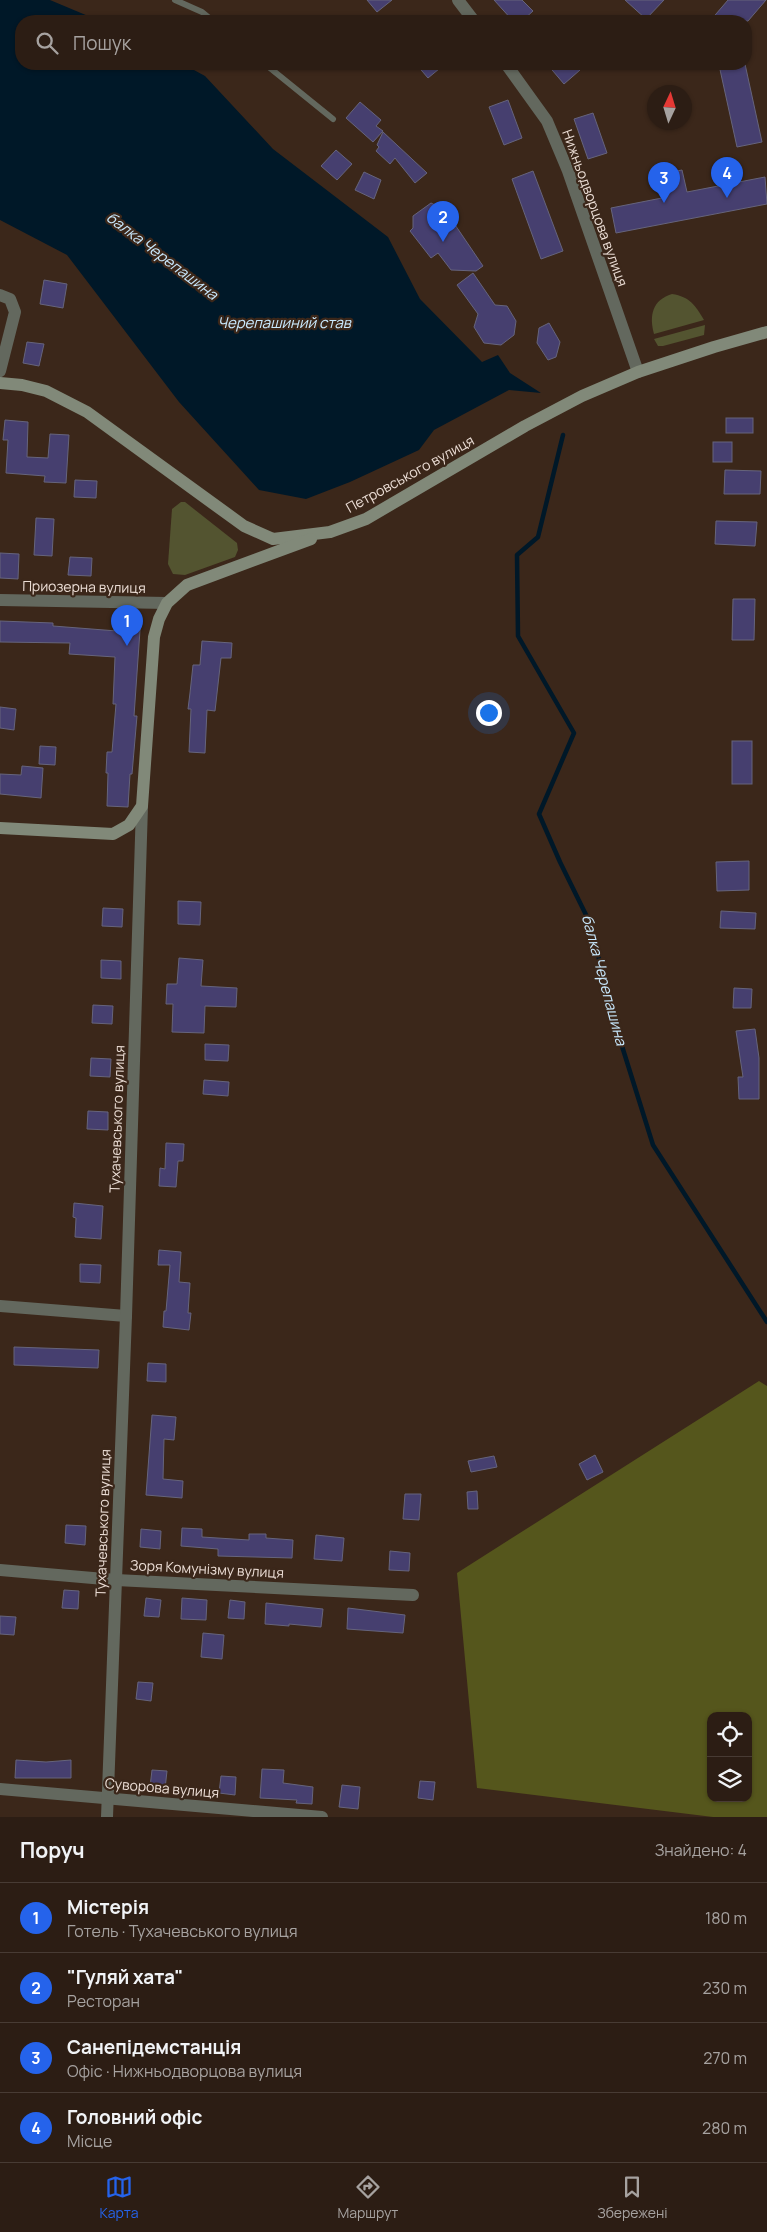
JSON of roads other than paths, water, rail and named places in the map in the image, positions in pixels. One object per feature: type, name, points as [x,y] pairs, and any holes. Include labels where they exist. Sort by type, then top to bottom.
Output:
[{"type":"main road","name":"Петровського вулиця","points":[[0,383],[22,385],[46,391],[87,412],[244,526],[272,539],[330,532],[366,519],[525,426],[582,396],[638,372],[767,332]]},
{"type":"main road","name":"Тухачевського вулиця","points":[[142,806],[154,637],[159,619],[168,603],[188,585],[330,532]]},
{"type":"main road","points":[[0,828],[113,834],[129,825],[142,806]]},
{"type":"street","points":[[458,0],[469,15]]},
{"type":"street","name":"Нижньодворцова вулиця","points":[[510,70],[546,121],[564,162],[638,372]]},
{"type":"street","points":[[0,295],[10,299],[15,312],[0,371]]},
{"type":"street","name":"Приозерна вулиця","points":[[0,600],[168,603]]},
{"type":"street","name":"Тухачевського вулиця","points":[[107,1817],[126,1316],[142,806]]},
{"type":"street","points":[[0,1306],[126,1316]]},
{"type":"street","name":"Зоря Комунізму вулиця","points":[[0,1570],[116,1580],[413,1595]]},
{"type":"street","name":"Суворова вулиця","points":[[0,1789],[322,1817]]},
{"type":"lane","points":[[175,0],[206,15]]},
{"type":"lane","points":[[273,70],[333,118]]},
{"type":"water","name":"Черепашиний став","points":[[0,0],[50,0],[86,15],[15,15],[15,70],[194,70],[205,76],[273,149],[388,237],[420,299],[482,362],[498,355],[510,373],[541,393],[509,390],[434,430],[419,450],[350,482],[306,499],[259,490],[179,402],[67,255],[0,220]]},
{"type":"waterway","name":"балка Черепашина","points":[[563,435],[538,537],[517,555],[518,636],[574,733],[539,814],[590,923],[616,1027],[653,1145],[767,1322]]},
{"type":"place","name":"Головний офіс","points":[[727,198]]},
{"type":"place","name":"Санепідемстанція","points":[[664,203]]},
{"type":"place","name":"\"Гуляй хата\"","points":[[443,242]]},
{"type":"place","name":"Містерія","points":[[127,646]]}]
